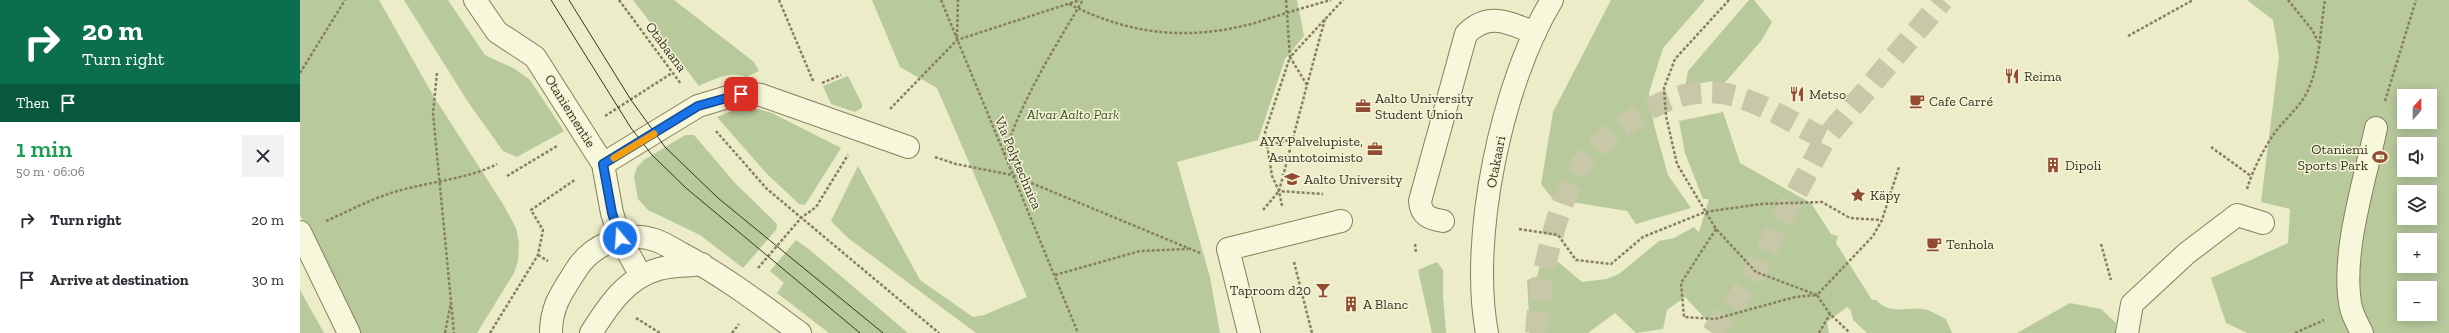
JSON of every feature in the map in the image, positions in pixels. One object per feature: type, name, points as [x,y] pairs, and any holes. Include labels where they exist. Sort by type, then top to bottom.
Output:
[{"type":"street","name":"Otaniementie","points":[[475,0],[497,32],[535,57],[603,164],[612,213],[620,238],[640,276]]},
{"type":"street","name":"Otakaari","points":[[1487,333],[1482,286],[1482,262],[1490,188],[1508,106],[1535,33],[1552,0]]},
{"type":"street","points":[[1443,221],[1431,219],[1425,215],[1420,209],[1420,201],[1466,34],[1480,24],[1494,19],[1535,33]]},
{"type":"street","points":[[603,164],[698,106],[741,94],[760,95],[908,147]]},
{"type":"street","points":[[2362,333],[2351,309],[2347,282],[2352,241],[2376,128]]},
{"type":"street","points":[[2127,333],[2132,304],[2187,253],[2237,215],[2263,223]]},
{"type":"street","points":[[1249,333],[1228,250],[1341,221]]},
{"type":"street","points":[[300,232],[349,333]]},
{"type":"street","points":[[551,333],[551,315],[563,290],[582,260],[600,247],[620,238],[655,240],[702,264],[800,333]]},
{"type":"street","points":[[591,333],[626,286],[640,276],[659,269],[702,264]]},
{"type":"path","points":[[300,73],[345,0]]},
{"type":"path","name":"Otabaana","points":[[619,0],[738,158],[767,189],[939,333]]},
{"type":"path","points":[[779,0],[819,95],[796,108]]},
{"type":"path","name":"Via Polytechnica","points":[[941,0],[1078,333]]},
{"type":"path","points":[[958,0],[957,40],[1080,0]]},
{"type":"path","points":[[1004,155],[1012,130],[1038,75],[1083,0]]},
{"type":"path","points":[[1286,0],[1290,57],[1265,132],[1266,146],[1272,176],[1279,191],[1287,235]]},
{"type":"path","points":[[1068,4],[1136,30],[1193,33],[1255,22],[1331,0]]},
{"type":"path","points":[[1290,57],[1343,0]]},
{"type":"path","points":[[1729,0],[1676,59],[1664,88],[1666,116],[1677,164],[1716,229],[1756,272],[1817,295],[1830,314],[1850,333]]},
{"type":"path","points":[[2128,36],[2193,0]]},
{"type":"path","points":[[2288,0],[2313,31],[2318,43]]},
{"type":"path","points":[[2237,215],[2251,176],[2275,133],[2296,109],[2309,89],[2317,58],[2325,0]]},
{"type":"path","points":[[2376,128],[2416,0]]},
{"type":"path","points":[[1279,191],[1326,19]]},
{"type":"path","points":[[1290,57],[1307,85]]},
{"type":"path","points":[[437,73],[433,113],[438,180],[452,299],[454,333]]},
{"type":"path","points":[[822,83],[841,75]]},
{"type":"path","points":[[1266,146],[1293,139]]},
{"type":"path","points":[[2211,146],[2251,176]]},
{"type":"path","points":[[908,147],[956,164],[1012,175],[1204,254],[1228,250]]},
{"type":"path","points":[[300,232],[388,194],[438,180],[481,172],[497,164]]},
{"type":"path","points":[[1716,229],[1681,283],[1684,317],[1715,319],[1796,297],[1817,295],[1873,236],[1882,220],[1899,167]]},
{"type":"path","points":[[490,333],[538,255],[543,230],[531,210],[577,178]]},
{"type":"path","points":[[1279,191],[1325,194]]},
{"type":"path","points":[[1519,229],[1558,235],[1576,260],[1611,264],[1643,237],[1705,212],[1761,204],[1822,202],[1850,218],[1882,220]]},
{"type":"path","points":[[1415,244],[1416,253]]},
{"type":"path","points":[[2101,244],[2111,280]]},
{"type":"path","points":[[1055,275],[1140,251],[1190,249]]},
{"type":"path","points":[[1296,270],[1312,333]]},
{"type":"path","points":[[445,333],[452,299]]},
{"type":"path","points":[[1819,333],[1830,314]]},
{"type":"path","points":[[2295,333],[2322,321]]},
{"type":"green space","points":[[300,0],[379,0],[434,97],[503,204],[516,228],[519,243],[518,261],[514,273],[477,333],[360,333],[300,215]]},
{"type":"green space","points":[[404,0],[448,0],[485,55],[515,69],[530,80],[564,131],[517,157],[503,151],[468,102]]},
{"type":"green space","points":[[633,0],[674,0],[754,62],[759,71],[746,77],[740,75],[728,75],[699,86]]},
{"type":"green space","name":"Alvar Aalto Park","points":[[872,0],[1297,0],[1304,36],[1285,59],[1258,140],[1177,162],[1210,277],[1220,333],[976,333],[848,238],[831,221],[858,166],[920,280],[973,317],[984,315],[1027,297],[937,88],[900,67]]},
{"type":"green space","points":[[1611,0],[1705,0],[1663,48],[1649,93],[1654,125],[1668,175],[1691,208],[1636,224],[1627,211],[1553,199],[1541,184],[1553,112]]},
{"type":"green space","points":[[1749,0],[1754,0],[1772,22],[1761,41],[1721,87],[1711,81],[1685,87],[1688,71]]},
{"type":"green space","points":[[2247,0],[2449,0],[2449,333],[2247,333],[2226,323],[2211,278],[2288,243],[2290,209],[2261,202],[2279,56],[2273,20]]},
{"type":"green space","points":[[848,76],[862,104],[862,108],[855,112],[831,104],[823,86]]},
{"type":"green space","points":[[757,109],[772,113],[841,148],[805,205],[799,204],[766,173],[717,117],[734,110]]},
{"type":"green space","points":[[1723,112],[1740,163],[1811,203],[1831,234],[1838,236],[1836,243],[1872,300],[1876,300],[1882,305],[1892,309],[1923,309],[1929,311],[1946,319],[1952,333],[1867,333],[1853,320],[1851,311],[1847,307],[1827,322],[1829,333],[1715,333],[1712,329],[1714,328],[1685,297],[1667,310],[1663,329],[1636,333],[1615,313],[1588,333],[1530,333],[1527,280],[1537,277],[1544,250],[1582,282],[1606,279],[1619,274],[1659,241],[1674,238],[1694,227],[1699,232],[1709,199],[1703,199],[1685,153],[1679,121]]},
{"type":"green space","points":[[685,135],[694,135],[735,183],[777,224],[776,230],[743,268],[700,235],[648,210],[638,199],[634,177],[637,167],[644,160]]},
{"type":"green space","points":[[796,240],[810,250],[908,333],[829,333],[777,293],[784,283],[770,271]]},
{"type":"green space","points":[[1437,262],[1443,270],[1446,333],[1432,333],[1418,270]]},
{"type":"green space","points":[[300,290],[324,333],[300,333]]},
{"type":"green space","points":[[2070,303],[2101,309],[2116,323],[2115,333],[2017,333]]},
{"type":"tunnel","points":[[1536,333],[1545,265],[1551,240],[1567,192],[1577,172],[1589,155],[1618,129],[1657,105],[1688,94],[1710,92],[1721,93],[1748,100],[1825,139],[1943,0]]},
{"type":"tunnel","points":[[1712,333],[1747,286],[1825,139]]},
{"type":"tram line","points":[[551,0],[631,128],[652,155],[686,188],[860,333]]},
{"type":"tram line","points":[[569,0],[631,100],[665,147],[718,198],[883,333]]},
{"type":"slow traffic","points":[[614,158],[654,134]]},
{"type":"place","name":"Reima","points":[[2012,76]]},
{"type":"place","name":"Metso","points":[[1797,94]]},
{"type":"place","name":"Cafe Carré","points":[[1917,101]]},
{"type":"place","name":"Aalto University Student Union","points":[[1363,106]]},
{"type":"place","name":"AYY Palvelupiste, Asuntotoimisto","points":[[1375,149]]},
{"type":"place","name":"Otaniemi Sports Park","points":[[2380,157]]},
{"type":"place","name":"Dipoli","points":[[2053,165]]},
{"type":"place","name":"Aalto University","points":[[1292,179]]},
{"type":"place","name":"Käpy","points":[[1858,195]]},
{"type":"place","name":"Tenhola","points":[[1934,244]]},
{"type":"place","name":"Taproom d20","points":[[1323,290]]},
{"type":"place","name":"A Blanc","points":[[1351,304]]},
{"type":"route","points":[[620,238],[612,213],[603,164],[648,138],[698,106],[741,94]]}]
